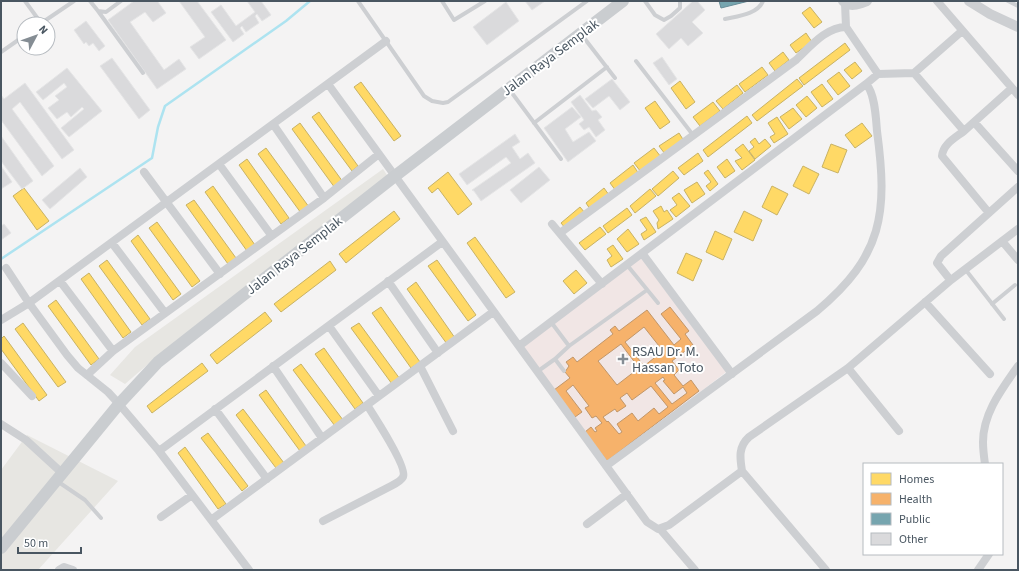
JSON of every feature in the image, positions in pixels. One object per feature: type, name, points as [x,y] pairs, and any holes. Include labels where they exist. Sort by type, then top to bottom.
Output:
[{"type":"main road","name":"Jalan Raya Semplak","points":[[2,544],[119,404],[158,362],[509,88],[624,1]]},
{"type":"street","points":[[867,1],[852,5],[844,2],[846,27],[878,74]]},
{"type":"street","points":[[937,1],[943,5],[962,30],[1018,95]]},
{"type":"street","points":[[969,1],[990,14],[1018,27]]},
{"type":"street","points":[[560,233],[796,60],[832,29],[846,27]]},
{"type":"street","points":[[519,346],[878,74],[914,73],[962,30]]},
{"type":"street","points":[[1,320],[29,303],[60,281],[386,42]]},
{"type":"street","points":[[914,73],[964,131]]},
{"type":"street","points":[[328,84],[647,522],[653,527],[660,529],[695,570]]},
{"type":"street","points":[[606,466],[830,300],[851,278],[860,265],[870,249],[880,218],[882,187],[881,162],[875,114],[870,90],[866,84]]},
{"type":"street","points":[[989,212],[942,156],[944,148],[1012,88]]},
{"type":"street","points":[[974,122],[1018,171]]},
{"type":"street","points":[[273,124],[324,198]]},
{"type":"street","points":[[87,375],[113,351],[324,198],[379,154]]},
{"type":"street","points":[[219,164],[271,235]]},
{"type":"street","points":[[144,172],[220,274]]},
{"type":"street","points":[[948,277],[937,263],[938,260],[1018,187]]},
{"type":"street","points":[[552,224],[602,284]]},
{"type":"street","points":[[826,570],[742,472],[740,454],[746,440],[766,424],[848,368],[965,269],[1018,229]]},
{"type":"street","points":[[1002,241],[1018,260]]},
{"type":"street","points":[[112,242],[164,313]]},
{"type":"street","points":[[159,451],[442,242]]},
{"type":"street","points":[[642,254],[732,374]]},
{"type":"street","points":[[6,268],[67,356],[78,368],[108,392],[119,404],[159,451],[250,570]]},
{"type":"street","points":[[60,281],[113,351]]},
{"type":"street","points":[[388,281],[438,353]]},
{"type":"street","points":[[925,302],[990,374]]},
{"type":"street","points":[[211,520],[493,312]]},
{"type":"street","points":[[329,326],[379,396]]},
{"type":"street","points":[[1,363],[32,396]]},
{"type":"street","points":[[273,366],[322,438]]},
{"type":"street","points":[[420,366],[453,431]]},
{"type":"street","points":[[985,463],[983,441],[991,408],[1018,366]]},
{"type":"street","points":[[848,368],[899,431]]},
{"type":"street","points":[[323,522],[391,486],[401,480],[404,476],[404,470],[399,459],[367,405]]},
{"type":"street","points":[[216,409],[267,479]]},
{"type":"street","points":[[1,424],[26,440],[59,476]]},
{"type":"street","points":[[660,529],[669,525],[742,472]]},
{"type":"street","points":[[161,516],[192,494]]},
{"type":"street","points":[[587,524],[626,494]]},
{"type":"street","points":[[978,570],[987,555]]},
{"type":"street","points":[[59,570],[64,567],[73,570]]},
{"type":"lane","points":[[25,1],[35,16]]},
{"type":"lane","points":[[52,16],[74,1]]},
{"type":"lane","points":[[90,1],[142,73]]},
{"type":"lane","points":[[98,11],[106,12],[121,1]]},
{"type":"lane","points":[[358,1],[424,96],[432,101],[443,103],[448,102],[587,1]]},
{"type":"lane","points":[[442,1],[452,19],[455,20],[485,1]]},
{"type":"lane","points":[[645,1],[655,15],[664,20],[680,8],[680,1]]},
{"type":"lane","points":[[725,19],[752,12],[759,7],[763,1]]},
{"type":"lane","points":[[1008,1],[1018,6]]},
{"type":"lane","points":[[581,34],[615,78]]},
{"type":"lane","points":[[1,52],[16,42]]},
{"type":"lane","points":[[636,61],[693,135]]},
{"type":"lane","points":[[534,123],[607,67]]},
{"type":"lane","points":[[509,88],[561,159]]},
{"type":"lane","points":[[627,265],[658,303]]},
{"type":"lane","points":[[965,269],[1004,319]]},
{"type":"lane","points":[[992,304],[1015,285]]},
{"type":"lane","points":[[541,369],[569,346],[647,290]]},
{"type":"lane","points":[[551,322],[569,346]]},
{"type":"lane","points":[[555,359],[564,371]]},
{"type":"lane","points":[[59,476],[85,500],[100,518]]},
{"type":"shaded area","points":[[383,169],[389,178],[154,359],[125,384],[110,375],[135,347]]},
{"type":"shaded area","name":"RSAU Dr. M. Hassan Toto","points":[[641,258],[726,372],[606,465],[521,346]]},
{"type":"shaded area","points":[[27,435],[118,481],[38,570],[1,570],[1,470]]},
{"type":"building: Homes","points":[[810,7],[822,22],[814,28],[802,13]]},
{"type":"building: Homes","points":[[806,33],[812,42],[796,53],[790,45]]},
{"type":"building: Homes","points":[[845,43],[850,50],[804,85],[799,78]]},
{"type":"building: Homes","points":[[783,52],[789,60],[775,71],[769,63]]},
{"type":"building: Homes","points":[[855,62],[862,71],[852,79],[844,70]]},
{"type":"building: Homes","points":[[762,67],[768,75],[745,92],[739,84]]},
{"type":"building: Homes","points":[[839,72],[850,86],[838,95],[827,81]]},
{"type":"building: Homes","points":[[797,79],[803,86],[757,121],[752,115]]},
{"type":"building: Homes","points":[[680,81],[695,102],[686,109],[671,88]]},
{"type":"building: Homes","points":[[361,82],[401,136],[394,141],[354,87]]},
{"type":"building: Homes","points":[[822,84],[833,99],[822,107],[811,92]]},
{"type":"building: Homes","points":[[737,85],[743,93],[723,109],[716,101]]},
{"type":"building: Homes","points":[[807,96],[817,108],[806,117],[796,105]]},
{"type":"building: Homes","points":[[655,101],[670,122],[660,129],[645,108]]},
{"type":"building: Homes","points":[[713,102],[720,111],[700,126],[693,117]]},
{"type":"building: Homes","points":[[793,108],[802,119],[789,129],[780,117]]},
{"type":"building: Homes","points":[[319,112],[358,166],[352,171],[312,117]]},
{"type":"building: Homes","points":[[747,116],[752,123],[708,157],[703,150]]},
{"type":"building: Homes","points":[[777,117],[788,134],[774,143],[770,137],[775,134],[768,123]]},
{"type":"building: Homes","points":[[300,123],[343,182],[335,188],[292,129]]},
{"type":"building: Homes","points":[[862,123],[872,136],[855,148],[845,135]]},
{"type":"building: Homes","points":[[679,133],[684,141],[665,154],[659,146]]},
{"type":"building: Homes","points":[[755,138],[759,144],[765,139],[771,146],[755,159],[749,151],[754,147],[750,142]]},
{"type":"building: Homes","points":[[743,144],[755,160],[742,170],[735,161],[742,158],[735,150]]},
{"type":"building: Homes","points":[[831,144],[847,150],[838,173],[822,167]]},
{"type":"building: Homes","points":[[266,148],[309,207],[301,213],[258,154]]},
{"type":"building: Homes","points":[[654,148],[661,157],[641,172],[634,163]]},
{"type":"building: Homes","points":[[698,153],[703,161],[684,175],[678,168]]},
{"type":"building: Homes","points":[[247,159],[289,218],[281,224],[239,165]]},
{"type":"building: Homes","points":[[727,159],[735,171],[725,178],[717,167]]},
{"type":"building: Homes","points":[[633,165],[639,174],[616,191],[610,183]]},
{"type":"building: Homes","points":[[803,166],[819,174],[809,194],[793,186]]},
{"type":"building: Homes","points":[[708,170],[718,184],[710,191],[706,186],[711,182],[704,173]]},
{"type":"building: Homes","points":[[673,171],[679,178],[658,196],[652,189]]},
{"type":"building: Homes","points":[[448,172],[472,204],[458,215],[438,188],[432,193],[428,188]]},
{"type":"building: Homes","points":[[697,182],[705,194],[692,203],[684,190]]},
{"type":"building: Homes","points":[[213,186],[255,245],[247,251],[205,192]]},
{"type":"building: Homes","points":[[772,186],[788,194],[777,215],[762,207]]},
{"type":"building: Homes","points":[[24,188],[49,221],[37,230],[13,196]]},
{"type":"building: Homes","points":[[604,188],[609,195],[590,209],[586,203]]},
{"type":"building: Homes","points":[[650,189],[656,196],[635,213],[630,206]]},
{"type":"building: Homes","points":[[679,193],[690,206],[676,217],[670,210],[677,205],[672,198]]},
{"type":"building: Homes","points":[[194,200],[236,258],[228,264],[186,205]]},
{"type":"building: Homes","points":[[661,206],[664,212],[667,210],[673,219],[658,229],[657,223],[659,220],[653,211]]},
{"type":"building: Homes","points":[[580,207],[585,213],[566,229],[561,223]]},
{"type":"building: Homes","points":[[627,208],[632,215],[608,233],[603,226]]},
{"type":"building: Homes","points":[[394,211],[400,219],[346,263],[339,254]]},
{"type":"building: Homes","points":[[744,211],[762,220],[753,241],[734,232]]},
{"type":"building: Homes","points":[[646,217],[656,232],[644,240],[641,234],[647,230],[640,220]]},
{"type":"building: Homes","points":[[157,222],[200,281],[192,287],[149,228]]},
{"type":"building: Homes","points":[[600,227],[606,234],[585,250],[579,243]]},
{"type":"building: Homes","points":[[628,229],[639,244],[627,252],[617,239]]},
{"type":"building: Homes","points":[[715,231],[732,239],[723,260],[706,252]]},
{"type":"building: Homes","points":[[138,235],[181,294],[173,300],[131,241]]},
{"type":"building: Homes","points":[[475,237],[515,292],[506,298],[467,243]]},
{"type":"building: Homes","points":[[613,245],[623,259],[611,267],[607,260],[612,256],[607,249]]},
{"type":"building: Homes","points":[[686,253],[702,260],[693,281],[677,273]]},
{"type":"building: Homes","points":[[107,260],[150,319],[142,325],[99,266]]},
{"type":"building: Homes","points":[[437,260],[476,315],[468,321],[428,266]]},
{"type":"building: Homes","points":[[330,261],[336,270],[281,312],[274,304]]},
{"type":"building: Homes","points":[[576,270],[587,283],[574,294],[563,281]]},
{"type":"building: Homes","points":[[89,273],[131,332],[123,338],[81,279]]},
{"type":"building: Homes","points":[[416,282],[455,338],[447,344],[407,289]]},
{"type":"building: Homes","points":[[56,300],[99,359],[91,365],[48,306]]},
{"type":"building: Homes","points":[[381,307],[420,362],[411,368],[372,313]]},
{"type":"building: Homes","points":[[265,312],[272,321],[217,364],[210,355]]},
{"type":"building: Homes","points":[[23,323],[66,382],[58,387],[15,329]]},
{"type":"building: Homes","points":[[359,323],[400,379],[392,384],[351,328]]},
{"type":"building: Homes","points":[[4,336],[47,395],[39,401],[1,349],[1,339]]},
{"type":"building: Homes","points":[[324,348],[363,403],[355,409],[315,354]]},
{"type":"building: Homes","points":[[202,363],[208,371],[152,413],[147,406]]},
{"type":"building: Homes","points":[[301,364],[343,420],[335,426],[293,370]]},
{"type":"building: Homes","points":[[266,390],[306,446],[300,451],[259,395]]},
{"type":"building: Homes","points":[[243,409],[284,463],[276,468],[236,415]]},
{"type":"building: Homes","points":[[208,433],[248,486],[242,491],[201,438]]},
{"type":"building: Homes","points":[[185,447],[226,504],[218,509],[178,453]]},
{"type":"building: Health","points":[[670,307],[689,331],[685,334],[693,345],[672,361],[679,370],[674,375],[683,386],[691,380],[699,391],[607,461],[585,432],[591,427],[595,432],[597,431],[595,428],[602,423],[596,416],[592,418],[585,408],[589,406],[573,385],[566,391],[582,412],[575,417],[554,390],[570,378],[565,372],[569,366],[566,362],[573,357],[577,362],[613,334],[610,330],[615,326],[619,331],[647,310],[674,345],[681,339],[661,314]],"holes":[[[644,327],[663,351],[644,366],[625,342]],[[621,344],[639,368],[617,385],[598,361]],[[663,377],[665,380],[663,381],[674,394],[683,387],[687,393],[672,404],[655,383]],[[651,386],[668,407],[659,414],[654,408],[638,421],[632,413],[617,424],[622,432],[619,434],[603,417],[615,409],[617,412],[626,406],[620,398],[627,393],[632,400]]]},
{"type":"building: Public","points":[[719,1],[749,1],[721,8]]},
{"type":"building: Other","points":[[134,1],[160,1],[158,2],[166,13],[153,22],[145,12],[130,22],[164,70],[179,59],[186,69],[157,89],[108,20]]},
{"type":"building: Other","points":[[179,1],[197,1],[226,40],[199,59],[190,47],[205,37]]},
{"type":"building: Other","points":[[247,1],[261,1],[271,15],[262,21],[257,14],[255,16],[259,23],[246,32],[242,26],[240,28],[244,34],[233,42],[211,12],[221,5],[236,26],[255,12]]},
{"type":"building: Other","points":[[525,1],[545,1],[532,10]]},
{"type":"building: Other","points":[[693,1],[697,1],[705,10],[692,22],[703,33],[688,46],[681,38],[669,49],[656,34]]},
{"type":"building: Other","points":[[506,2],[519,21],[487,45],[473,27]]},
{"type":"building: Other","points":[[86,21],[105,46],[99,51],[93,43],[89,46],[86,42],[84,44],[74,30]]},
{"type":"building: Other","points":[[662,57],[677,79],[669,85],[653,63]]},
{"type":"building: Other","points":[[112,58],[150,110],[139,119],[100,66]]},
{"type":"building: Other","points":[[67,68],[102,111],[69,137],[61,128],[84,109],[82,107],[71,117],[67,112],[57,119],[48,108],[59,100],[55,96],[67,87],[64,83],[43,100],[36,92]]},
{"type":"building: Other","points":[[612,79],[630,102],[620,110],[609,96],[593,108],[585,99]]},
{"type":"building: Other","points":[[25,83],[74,150],[62,159],[20,102],[12,109],[54,166],[42,176],[1,120],[1,95],[4,99]]},
{"type":"building: Other","points":[[580,95],[592,111],[596,110],[602,117],[598,120],[605,130],[596,137],[589,127],[584,130],[579,124],[584,120],[571,102]]},
{"type":"building: Other","points":[[572,107],[581,117],[565,129],[573,142],[589,132],[596,141],[568,162],[544,128]]},
{"type":"building: Other","points":[[515,134],[520,142],[512,147],[520,159],[528,153],[535,163],[481,201],[472,190],[511,163],[506,157],[467,185],[459,174]]},
{"type":"building: Other","points":[[1,136],[33,181],[22,189],[1,161]]},
{"type":"building: Other","points":[[1,166],[12,182],[1,189]]},
{"type":"building: Other","points":[[539,167],[550,180],[521,203],[510,190]]},
{"type":"building: Other","points":[[80,168],[87,177],[50,209],[42,200]]},
{"type":"building: Other","points":[[4,224],[11,233],[1,240],[1,226]]},
{"type":"waterway","points":[[1,259],[152,158],[158,127],[165,106],[286,21],[310,1]]},
{"type":"place","name":"RSAU Dr. M. Hassan Toto","points":[[623,359]]}]
